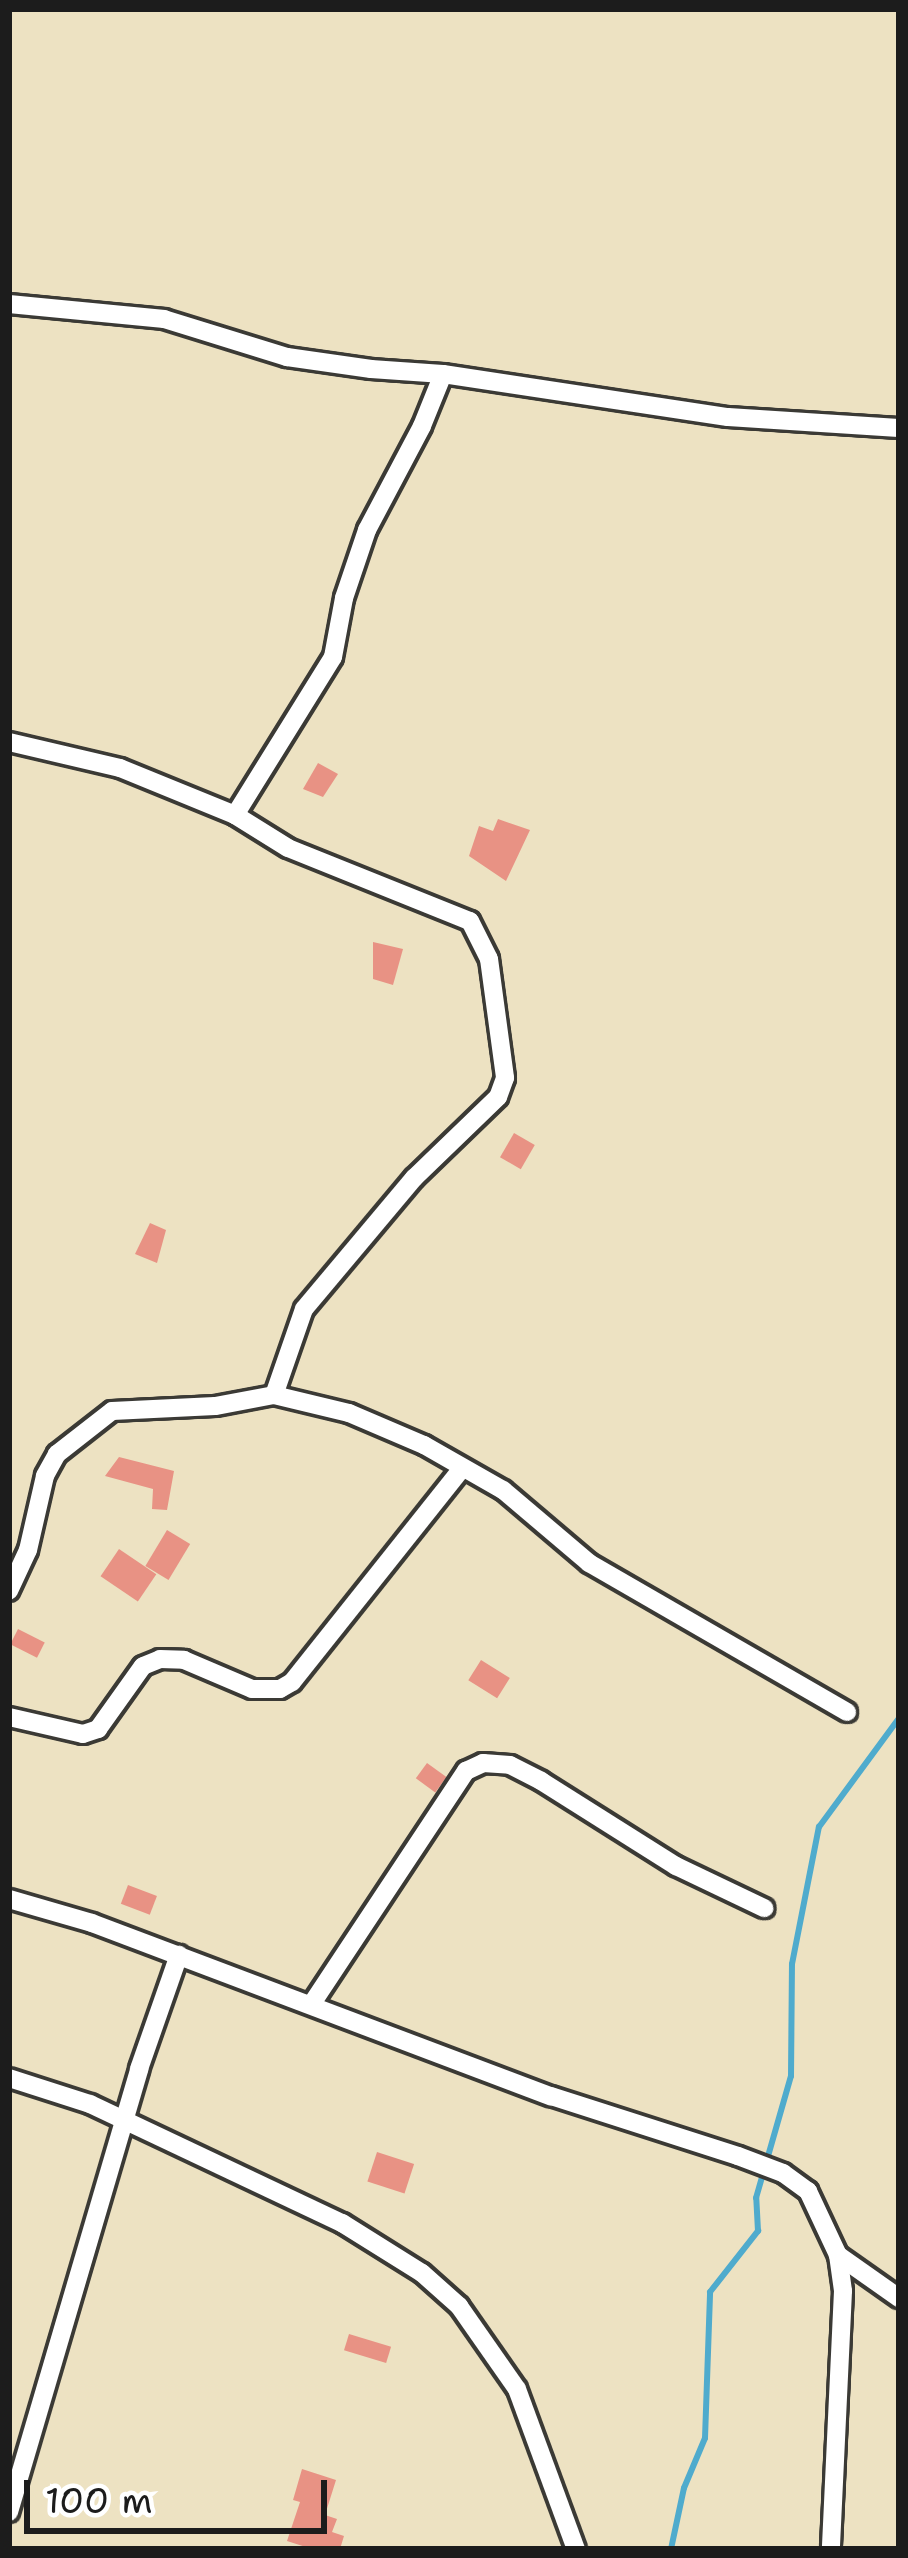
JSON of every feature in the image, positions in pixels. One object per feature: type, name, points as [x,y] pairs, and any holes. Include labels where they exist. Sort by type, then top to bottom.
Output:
[{"type":"street","points":[[9,304],[164,319],[287,357],[443,374],[728,417],[899,428]]},
{"type":"street","points":[[235,815],[333,656],[344,598],[367,530],[422,426],[443,374]]},
{"type":"street","points":[[9,742],[120,768],[235,815],[289,848],[470,921],[489,959],[505,1078],[498,1097],[414,1178],[304,1309],[274,1395]]},
{"type":"street","points":[[9,1591],[28,1550],[51,1465],[97,1420],[124,1408],[215,1406],[274,1395],[385,1427],[503,1490],[589,1563],[847,1712]]},
{"type":"street","points":[[9,1717],[83,1734],[98,1730],[143,1666],[160,1659],[184,1660],[252,1689],[280,1689],[292,1682],[462,1468]]},
{"type":"street","points":[[311,2005],[466,1772],[483,1763],[511,1766],[541,1780],[676,1866],[764,1908]]},
{"type":"street","points":[[9,1900],[179,1955],[551,2096],[737,2156],[783,2173],[808,2192],[838,2255],[843,2291],[831,2549]]},
{"type":"street","points":[[9,2512],[179,1955]]},
{"type":"street","points":[[9,2078],[90,2104],[384,2245],[459,2306],[517,2389],[576,2549]]},
{"type":"street","points":[[838,2255],[899,2299]]},
{"type":"building","points":[[318,763],[338,774],[323,797],[303,789]]},
{"type":"building","points":[[498,819],[530,830],[506,881],[469,856],[479,826],[493,831]]},
{"type":"building","points":[[373,942],[403,949],[393,985],[373,979]]},
{"type":"building","points":[[514,1133],[535,1145],[521,1169],[500,1157]]},
{"type":"building","points":[[150,1223],[166,1230],[157,1263],[135,1254]]},
{"type":"building","points":[[119,1457],[174,1471],[167,1510],[152,1509],[153,1489],[105,1476]]},
{"type":"building","points":[[167,1530],[190,1544],[169,1580],[145,1566]]},
{"type":"building","points":[[119,1549],[156,1574],[138,1602],[101,1576]]},
{"type":"building","points":[[18,1629],[45,1643],[37,1658],[10,1644]]},
{"type":"building","points":[[481,1660],[510,1678],[497,1698],[468,1680]]},
{"type":"building","points":[[427,1763],[446,1777],[435,1792],[416,1778]]},
{"type":"building","points":[[128,1885],[157,1896],[150,1915],[121,1904]]},
{"type":"building","points":[[377,2152],[414,2164],[405,2194],[367,2181]]},
{"type":"building","points":[[349,2334],[391,2347],[386,2363],[344,2350]]},
{"type":"building","points":[[302,2469],[336,2480],[325,2515],[337,2519],[332,2532],[344,2536],[340,2549],[312,2549],[287,2541],[300,2502],[293,2500]]},
{"type":"waterway","points":[[671,2549],[684,2488],[705,2438],[710,2292],[758,2231],[756,2198],[791,2076],[792,1964],[819,1827],[899,1718]]}]
